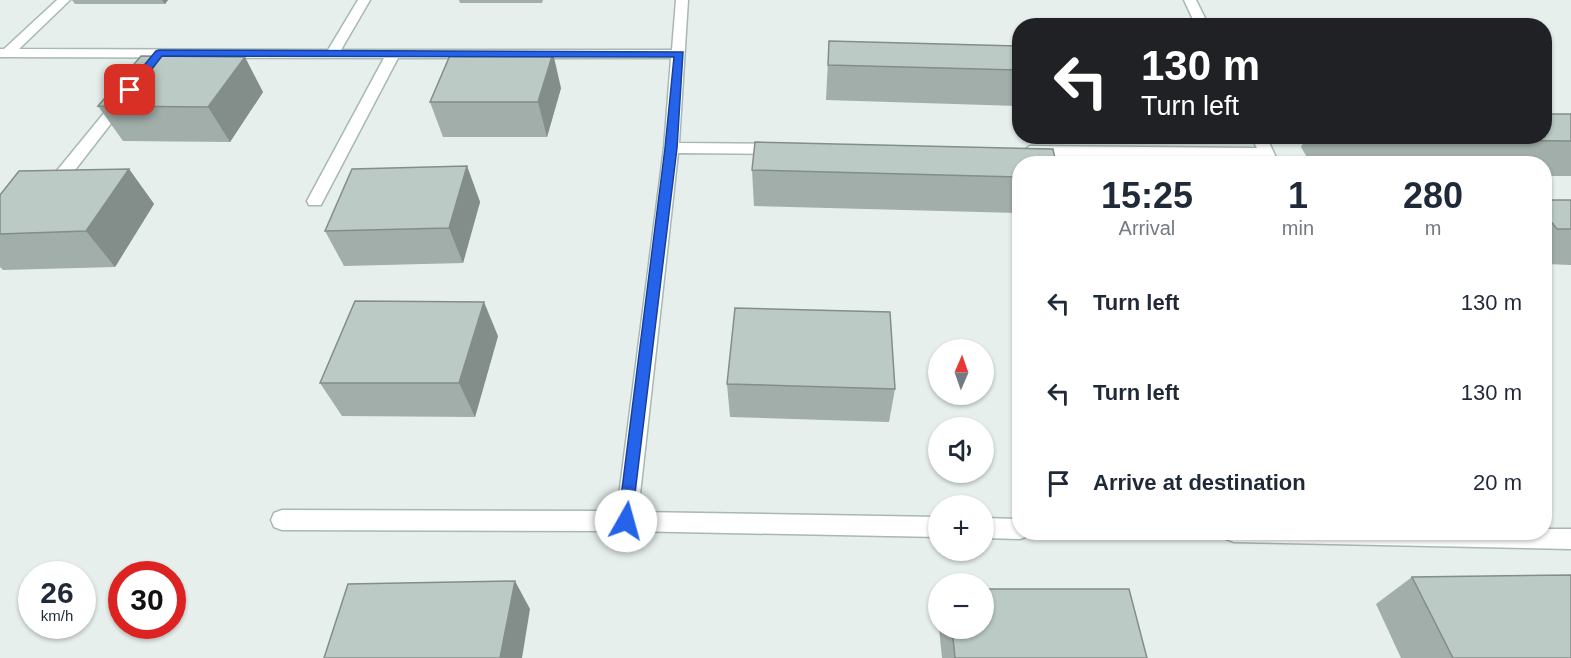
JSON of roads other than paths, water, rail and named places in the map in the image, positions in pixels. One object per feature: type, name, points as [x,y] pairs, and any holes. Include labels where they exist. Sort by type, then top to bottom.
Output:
[{"type":"street","points":[[3,53],[64,0]]},
{"type":"street","points":[[333,52],[364,0]]},
{"type":"street","points":[[626,521],[671,148],[682,0]]},
{"type":"street","points":[[1190,0],[1199,18]]},
{"type":"street","points":[[315,201],[394,52]]},
{"type":"street","points":[[3,53],[679,54]]},
{"type":"street","points":[[145,71],[159,53]]},
{"type":"street","points":[[43,200],[130,90]]},
{"type":"street","points":[[671,148],[790,149]]},
{"type":"street","points":[[1017,151],[1198,156]]},
{"type":"street","points":[[282,520],[626,521],[928,527]]},
{"type":"street","points":[[994,528],[1012,529]]},
{"type":"street","points":[[1552,539],[1571,539]]}]
